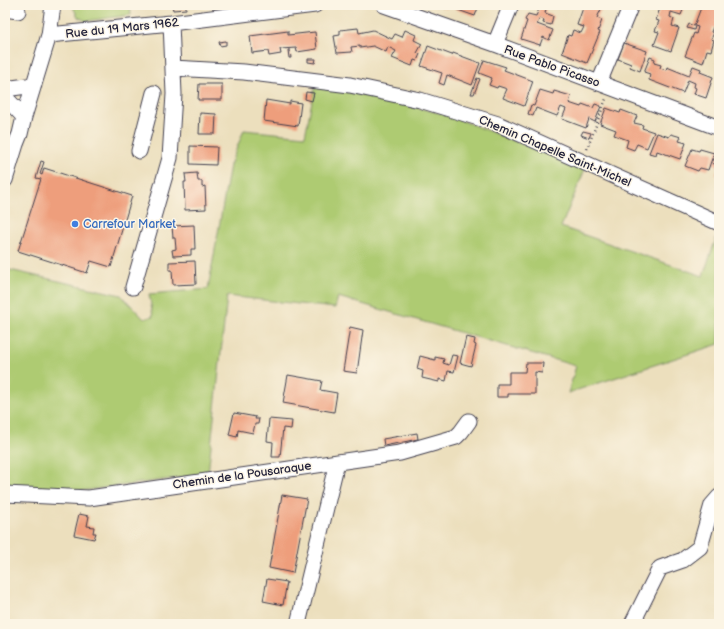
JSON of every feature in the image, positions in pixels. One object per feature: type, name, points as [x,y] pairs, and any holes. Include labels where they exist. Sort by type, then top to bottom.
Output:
[{"type":"street","points":[[5,180],[20,134],[48,35],[53,5]]},
{"type":"street","name":"Rue du 19 Mars 1962","points":[[48,35],[171,23],[207,11],[315,5]]},
{"type":"street","name":"Rue Pablo Picasso","points":[[384,5],[495,44],[719,128]]},
{"type":"street","points":[[495,44],[511,5]]},
{"type":"street","points":[[605,85],[631,5]]},
{"type":"street","points":[[133,287],[170,158],[174,94],[171,23]]},
{"type":"street","name":"Chemin Chapelle Saint-Michel","points":[[173,68],[244,72],[350,85],[420,100],[498,124],[719,222]]},
{"type":"street","points":[[5,89],[34,85]]},
{"type":"street","points":[[139,150],[154,93]]},
{"type":"street","points":[[5,97],[24,117]]},
{"type":"street","name":"Chemin de la Pousaraque","points":[[5,494],[89,498],[400,453],[450,440],[462,432],[469,421]]},
{"type":"street","points":[[298,624],[337,462]]},
{"type":"street","points":[[632,624],[660,568],[683,560],[700,547],[712,505],[719,497]]},
{"type":"path","points":[[582,162],[605,85]]},
{"type":"green space","points":[[72,5],[130,5],[131,15],[86,21],[78,17]]},
{"type":"green space","points":[[315,86],[364,95],[448,115],[585,169],[561,227],[703,276],[719,230],[719,344],[568,393],[576,366],[338,297],[335,308],[227,296],[208,474],[81,491],[5,488],[5,269],[121,295],[144,319],[153,316],[149,294],[208,289],[230,165],[244,130],[305,136]]},
{"type":"building","points":[[172,5],[186,5],[186,9],[173,10]]},
{"type":"building","points":[[440,5],[448,5],[446,9]]},
{"type":"building","points":[[457,5],[479,5],[475,16],[455,9]]},
{"type":"building","points":[[529,5],[547,5],[545,13],[553,16],[551,25],[543,23],[544,20],[540,18],[537,24],[553,30],[549,40],[543,37],[540,45],[521,39],[527,21],[525,20],[528,14],[536,16],[539,9]]},
{"type":"building","points":[[584,5],[596,5],[602,7],[597,18],[602,20],[598,31],[600,32],[587,63],[562,53],[568,35],[571,36],[573,30],[581,33],[584,27],[577,25]]},
{"type":"building","points":[[661,5],[685,5],[681,15],[671,12],[670,17],[674,19],[672,26],[679,28],[671,51],[654,45],[659,32],[655,31],[659,21],[656,20]]},
{"type":"building","points":[[702,5],[719,5],[719,27],[718,29],[713,27],[711,32],[714,33],[711,39],[714,40],[711,51],[707,50],[703,63],[685,56],[698,27],[695,26],[694,30],[687,28],[689,24],[694,26]]},
{"type":"building","points":[[358,28],[359,33],[373,30],[392,39],[395,34],[402,37],[405,30],[416,35],[414,40],[422,44],[417,53],[420,54],[417,61],[414,60],[412,66],[392,58],[396,51],[388,47],[386,52],[373,46],[360,48],[360,46],[351,47],[352,52],[337,53],[334,36],[340,35],[340,30]]},
{"type":"building","points":[[288,31],[288,35],[315,32],[317,49],[297,52],[296,48],[280,49],[281,54],[269,56],[268,51],[252,53],[250,36]]},
{"type":"building","points":[[226,41],[226,45],[220,46],[219,42]]},
{"type":"building","points":[[624,43],[647,51],[640,71],[630,67],[631,64],[618,59]]},
{"type":"building","points":[[428,46],[480,63],[472,85],[447,75],[444,85],[439,83],[442,73],[421,66]]},
{"type":"building","points":[[288,50],[290,50],[291,58],[289,58]]},
{"type":"building","points":[[650,57],[655,59],[654,63],[661,65],[660,68],[666,70],[667,67],[689,76],[693,66],[701,69],[700,72],[713,77],[706,98],[694,94],[696,88],[694,87],[695,83],[688,80],[683,93],[649,80],[650,74],[644,72]]},
{"type":"building","points":[[308,59],[316,59],[315,63],[308,62]]},
{"type":"building","points":[[484,60],[506,67],[504,70],[533,81],[524,106],[503,98],[507,89],[489,85],[492,78],[479,73]]},
{"type":"building","points":[[477,78],[480,79],[474,94],[471,94]]},
{"type":"building","points":[[199,84],[222,84],[222,100],[198,100]]},
{"type":"building","points":[[540,90],[553,94],[554,91],[571,96],[569,103],[581,107],[582,104],[593,108],[595,104],[601,106],[595,122],[589,119],[586,128],[562,119],[566,109],[561,107],[557,116],[536,108],[533,116],[528,114],[531,105],[534,106]]},
{"type":"building","points":[[306,92],[314,93],[312,101],[305,99]]},
{"type":"building","points":[[266,100],[290,104],[290,101],[301,103],[298,126],[264,121]]},
{"type":"building","points":[[606,108],[620,113],[621,110],[637,116],[634,123],[643,125],[642,128],[654,132],[647,148],[637,144],[634,150],[626,147],[628,140],[614,135],[616,130],[600,124]]},
{"type":"building","points":[[200,113],[216,114],[215,134],[199,134]]},
{"type":"building","points":[[583,131],[591,133],[589,138],[581,135]]},
{"type":"building","points":[[657,133],[669,137],[671,134],[681,137],[679,141],[686,143],[680,159],[657,151],[656,155],[649,153]]},
{"type":"building","points":[[190,146],[217,147],[216,165],[190,164]]},
{"type":"building","points":[[719,147],[719,166],[712,163]]},
{"type":"building","points":[[692,149],[699,151],[700,149],[714,153],[708,170],[700,168],[698,171],[685,166]]},
{"type":"building","name":"Carrefour Market","points":[[41,161],[44,162],[40,174],[42,175],[44,168],[132,196],[111,267],[91,261],[87,273],[18,251],[41,179],[36,178]]},
{"type":"building","points":[[719,166],[719,176],[716,174]]},
{"type":"building","points":[[197,173],[198,181],[202,181],[202,187],[205,186],[206,209],[185,210],[185,174]]},
{"type":"building","points":[[194,225],[195,249],[191,249],[191,255],[173,256],[172,250],[176,249],[172,226]]},
{"type":"building","points":[[195,261],[196,284],[173,285],[172,270],[169,270],[169,262]]},
{"type":"building","points":[[350,327],[363,330],[357,373],[343,371]]},
{"type":"building","points":[[466,337],[475,339],[474,344],[476,345],[471,366],[460,363]]},
{"type":"building","points":[[452,355],[458,356],[454,372],[448,371],[446,381],[439,379],[439,382],[422,378],[423,371],[417,369],[420,356],[435,360],[435,357],[444,359],[443,363],[449,365]]},
{"type":"building","points":[[526,363],[543,363],[542,373],[535,372],[535,394],[508,394],[508,397],[497,397],[497,384],[509,384],[509,372],[525,372]]},
{"type":"building","points":[[288,375],[322,381],[320,390],[337,393],[334,412],[283,403]]},
{"type":"building","points":[[234,413],[256,417],[255,419],[259,419],[258,424],[255,424],[253,433],[238,430],[237,437],[229,435]]},
{"type":"building","points":[[269,419],[292,421],[291,429],[283,428],[280,457],[272,457],[273,442],[267,441]]},
{"type":"building","points":[[417,433],[418,439],[384,446],[383,439]]},
{"type":"building","points":[[282,495],[307,499],[293,573],[269,568]]},
{"type":"building","points":[[79,514],[89,516],[87,526],[94,527],[93,533],[96,533],[94,539],[74,535]]},
{"type":"building","points":[[267,579],[287,582],[283,605],[263,601]]},
{"type":"place","name":"Carrefour Market","points":[[75,224]]}]
